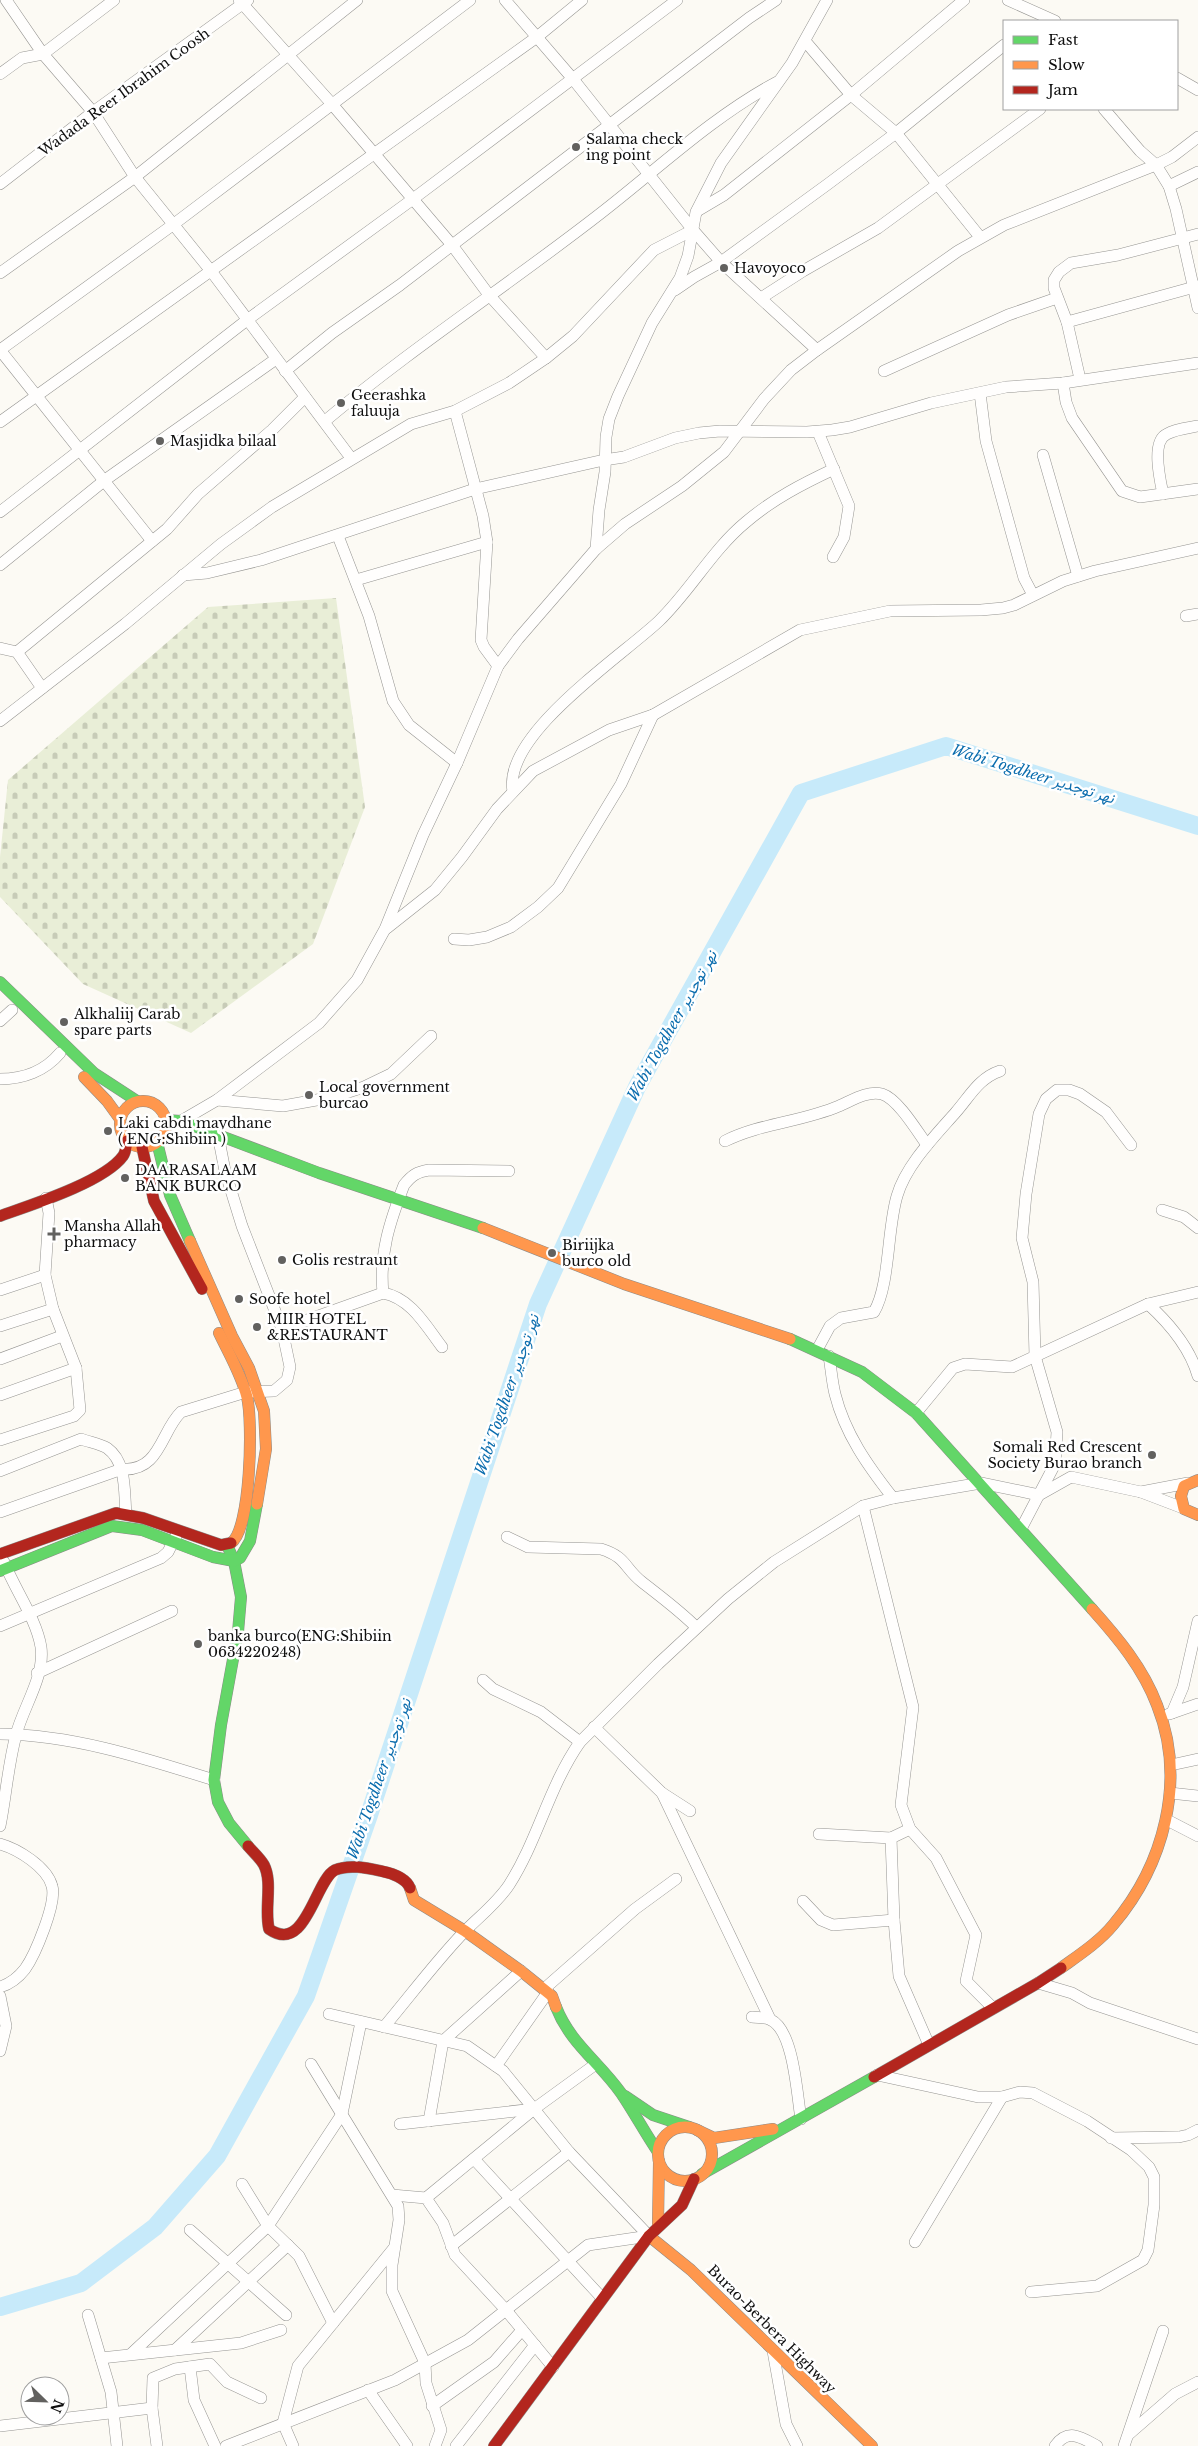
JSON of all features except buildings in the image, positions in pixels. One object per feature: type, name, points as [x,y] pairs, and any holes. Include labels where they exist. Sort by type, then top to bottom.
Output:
[{"type":"main road","points":[[0,982],[94,1073],[120,1092],[137,1101]]},
{"type":"main road","points":[[0,999],[60,1053],[107,1101],[120,1119],[122,1135],[127,1141],[142,1147],[157,1142],[163,1136],[166,1120],[164,1113],[153,1102],[137,1101],[129,1104],[120,1119]]},
{"type":"main road","points":[[166,1120],[181,1121],[398,1200],[507,1236],[624,1284],[817,1350],[862,1372],[916,1413],[1022,1529],[1116,1636],[1136,1663],[1167,1715],[1171,1765],[1167,1820],[1154,1860],[1132,1901],[1112,1926],[1084,1952],[1038,1983],[875,2074],[801,2119],[698,2177],[677,2179],[669,2175],[621,2093],[564,2027],[556,2005],[546,1990],[465,1931],[414,1900],[408,1884],[395,1875],[366,1868],[344,1867],[332,1870],[307,1918],[295,1929],[284,1934],[276,1934],[269,1929],[266,1917],[267,1879],[264,1865],[229,1823],[218,1802],[214,1780],[221,1725],[238,1632],[241,1597],[234,1561],[228,1545]]},
{"type":"main road","points":[[0,1216],[46,1198],[117,1163],[124,1156],[127,1141]]},
{"type":"main road","points":[[0,1554],[116,1513],[126,1514],[179,1530],[221,1545],[228,1545],[234,1541],[238,1533],[246,1491],[251,1435],[246,1392],[170,1195],[157,1142]]},
{"type":"main road","points":[[3,1569],[112,1526],[128,1526],[215,1558],[234,1561],[245,1552],[250,1541],[262,1482],[266,1449],[266,1429],[259,1393],[207,1288],[154,1202],[142,1147]]},
{"type":"main road","points":[[154,1202],[170,1195]]},
{"type":"main road","points":[[1193,1481],[1184,1486],[1180,1497],[1183,1508],[1192,1514],[1198,1515]]},
{"type":"main road","points":[[621,2093],[652,2115],[693,2128],[714,2138],[782,2128]]},
{"type":"main road","points":[[494,2446],[649,2236],[658,2225],[675,2214],[686,2200],[698,2177],[711,2160],[712,2151],[705,2135],[693,2128],[680,2127],[665,2136],[659,2156],[657,2186],[658,2225]]},
{"type":"main road","name":"Burao-Berbera Highway","points":[[649,2236],[676,2256],[872,2446]]},
{"type":"street","points":[[8,0],[43,54],[93,112],[135,177],[211,270],[351,458]]},
{"type":"street","points":[[0,74],[22,58],[43,54],[114,0]]},
{"type":"street","points":[[0,273],[135,177],[357,0]]},
{"type":"street","points":[[152,541],[105,480],[78,449],[37,394],[0,350],[174,224],[331,103],[470,0]]},
{"type":"street","points":[[505,0],[573,79],[693,230],[721,262],[817,350]]},
{"type":"street","points":[[0,422],[537,38],[582,0]]},
{"type":"street","points":[[0,512],[78,449],[247,320],[413,199],[677,0]]},
{"type":"street","points":[[285,371],[332,333],[610,126],[749,18],[776,0]]},
{"type":"street","points":[[596,549],[609,418],[639,347],[684,267],[696,212],[722,163],[779,82],[805,41],[827,0]]},
{"type":"street","points":[[696,212],[724,195],[851,95],[964,0]]},
{"type":"street","points":[[1008,0],[1054,20]]},
{"type":"street","points":[[243,1],[452,245],[489,295],[546,358]]},
{"type":"street","name":"Wadada Reer Ibrahim Coosh","points":[[0,184],[93,112],[243,1]]},
{"type":"street","points":[[1024,8],[1032,20]]},
{"type":"street","points":[[805,41],[851,95],[896,134],[980,237]]},
{"type":"street","points":[[667,296],[694,277],[721,262],[896,134],[1003,46]]},
{"type":"street","points":[[1178,78],[1196,84]]},
{"type":"street","points":[[325,421],[489,295],[602,212],[731,109],[779,82]]},
{"type":"street","points":[[761,298],[878,228],[1039,110]]},
{"type":"street","points":[[1105,110],[1140,151],[1156,165],[1169,186],[1176,209],[1190,275],[1196,286],[1198,308]]},
{"type":"street","points":[[181,1121],[217,1100],[318,1023],[356,980],[385,929],[422,835],[457,763],[498,666],[596,549],[625,524],[702,470],[724,452],[776,385],[817,350],[980,237],[1079,194],[1156,165],[1172,157],[1198,137]]},
{"type":"street","points":[[1169,186],[1198,172]]},
{"type":"street","points":[[0,721],[265,512],[351,458],[411,424],[455,412],[509,383],[546,358],[583,327],[654,250],[693,230]]},
{"type":"street","points":[[1080,379],[1067,322],[1057,298],[1054,280],[1059,272],[1071,263],[1118,255],[1198,234]]},
{"type":"street","points":[[1067,322],[1196,286]]},
{"type":"street","points":[[884,371],[1008,315],[1057,298]]},
{"type":"street","points":[[0,565],[105,480],[276,359]]},
{"type":"street","points":[[183,575],[207,573],[241,565],[338,536],[475,489],[624,457],[675,438],[699,433],[818,432],[850,427],[931,402],[1006,387],[1063,383],[1198,363]]},
{"type":"street","points":[[1063,383],[1066,402],[1072,418],[1122,491],[1140,497],[1198,490]]},
{"type":"street","points":[[980,393],[986,441],[1024,578],[1033,595]]},
{"type":"street","points":[[17,652],[172,524],[198,494],[272,430],[305,396]]},
{"type":"street","points":[[455,412],[483,516],[487,542],[481,640],[498,666]]},
{"type":"street","points":[[1163,494],[1158,448],[1160,439],[1165,434],[1198,426]]},
{"type":"street","points":[[818,432],[848,499],[850,514],[844,537],[832,557]]},
{"type":"street","points":[[1043,455],[1078,576]]},
{"type":"street","points":[[513,791],[512,780],[515,766],[527,745],[560,705],[658,621],[690,586],[722,546],[747,521],[771,502],[834,469]]},
{"type":"street","points":[[338,536],[369,616],[386,679],[397,708],[409,725],[428,742],[457,763]]},
{"type":"street","points":[[356,580],[487,542]]},
{"type":"street","points":[[385,929],[435,890],[497,809],[527,775],[543,764],[609,730],[653,715],[800,630],[890,611],[1003,608],[1078,576],[1198,548]]},
{"type":"street","points":[[0,648],[17,652],[42,688]]},
{"type":"street","points":[[454,939],[469,940],[487,937],[511,927],[538,907],[558,888],[621,784],[653,715]]},
{"type":"street","points":[[0,1021],[12,1010]]},
{"type":"street","points":[[217,1100],[253,1101],[283,1106],[333,1097],[364,1087],[392,1074],[431,1036]]},
{"type":"street","points":[[0,1079],[18,1078],[36,1072],[53,1061],[60,1053]]},
{"type":"street","points":[[817,1350],[830,1326],[841,1318],[874,1312],[879,1305],[897,1195],[927,1145],[984,1079],[1000,1071]]},
{"type":"street","points":[[1022,1529],[1055,1464],[1057,1432],[1035,1356],[1033,1282],[1022,1232],[1039,1114],[1046,1099],[1057,1090],[1069,1090],[1080,1094],[1106,1112],[1131,1145]]},
{"type":"street","points":[[726,1141],[758,1128],[789,1122],[873,1093],[881,1094],[895,1102],[927,1145]]},
{"type":"street","points":[[0,1512],[122,1469],[130,1470],[137,1467],[156,1453],[181,1412],[246,1392],[274,1392],[287,1380],[290,1367],[282,1330],[242,1226],[225,1171],[218,1134]]},
{"type":"street","points":[[383,1293],[380,1271],[384,1244],[404,1185],[418,1172],[509,1171]]},
{"type":"street","points":[[0,1440],[78,1413],[81,1405],[76,1368],[53,1309],[45,1275],[49,1213],[46,1198]]},
{"type":"street","points":[[1162,1210],[1184,1217],[1198,1228]]},
{"type":"street","points":[[0,1290],[45,1275]]},
{"type":"street","points":[[916,1413],[953,1368],[965,1364],[1012,1367],[1148,1304],[1198,1292]]},
{"type":"street","points":[[282,1330],[383,1293],[398,1298],[413,1309],[442,1347]]},
{"type":"street","points":[[1148,1304],[1177,1336],[1194,1361],[1198,1376]]},
{"type":"street","points":[[0,1326],[53,1309]]},
{"type":"street","points":[[0,1359],[62,1336]]},
{"type":"street","points":[[829,1356],[835,1393],[850,1435],[859,1452],[894,1498]]},
{"type":"street","points":[[0,1395],[76,1368]]},
{"type":"street","points":[[0,1470],[81,1439],[107,1448],[122,1469],[126,1514]]},
{"type":"street","points":[[1142,1492],[1193,1481],[1198,1469]]},
{"type":"street","points":[[384,2027],[465,1931],[488,1911],[508,1886],[525,1858],[566,1762],[580,1742],[696,1627],[774,1562],[863,1506],[894,1498],[981,1483],[1039,1496],[1071,1477],[1142,1492],[1183,1508]]},
{"type":"street","points":[[863,1506],[913,1707],[901,1804],[910,1829],[936,1858],[976,1935],[966,1981],[993,2008]]},
{"type":"street","points":[[0,1626],[161,1558],[174,1542],[179,1530]]},
{"type":"street","points":[[507,1537],[528,1547],[601,1549],[619,1556],[641,1582],[676,1607],[696,1627]]},
{"type":"street","points":[[0,1554],[3,1569],[28,1614],[40,1646],[40,1664],[16,1734],[0,1826]]},
{"type":"street","points":[[37,1673],[172,1611]]},
{"type":"street","points":[[1167,1715],[1183,1686],[1198,1621]]},
{"type":"street","points":[[483,1680],[493,1689],[541,1712],[580,1742]]},
{"type":"street","points":[[1167,1715],[1198,1704]]},
{"type":"street","points":[[594,1727],[662,1793],[690,1811]]},
{"type":"street","points":[[0,1734],[16,1734],[104,1747],[214,1780]]},
{"type":"street","points":[[1171,1765],[1198,1760]]},
{"type":"street","points":[[662,1793],[770,2020],[782,2031],[790,2053],[801,2119]]},
{"type":"street","points":[[1170,1793],[1198,1796]]},
{"type":"street","points":[[1167,1820],[1198,1836]]},
{"type":"street","points":[[819,1834],[891,1838],[910,1829]]},
{"type":"street","points":[[891,1838],[894,1920],[899,1976],[929,2045]]},
{"type":"street","points":[[0,1844],[14,1848],[29,1858],[47,1878],[53,1889],[40,1937],[25,1968],[11,1982],[0,1987]]},
{"type":"street","points":[[496,2066],[546,1990],[635,1909],[676,1879]]},
{"type":"street","points":[[803,1901],[821,1920],[833,1925],[894,1920]]},
{"type":"street","points":[[429,2121],[443,2041],[521,1971]]},
{"type":"street","points":[[1038,1983],[1072,1993],[1090,2003],[1198,2039]]},
{"type":"street","points":[[0,1996],[6,2026],[0,2051]]},
{"type":"street","points":[[329,2014],[467,2046],[496,2066],[503,2071],[569,2152],[649,2236]]},
{"type":"street","points":[[752,2017],[770,2020]]},
{"type":"street","points":[[132,2354],[268,2226],[342,2114],[361,2022]]},
{"type":"street","points":[[311,2064],[398,2206],[400,2220],[392,2264],[392,2291],[425,2363],[426,2383],[440,2430],[435,2446]]},
{"type":"street","points":[[392,2195],[426,2198],[534,2109],[596,2064]]},
{"type":"street","points":[[875,2074],[978,2097],[1002,2097],[1020,2092],[1033,2093],[1082,2118],[1141,2158],[1154,2177],[1154,2206],[1146,2255],[1143,2260],[1097,2286],[1031,2292]]},
{"type":"street","points":[[915,2242],[1002,2097]]},
{"type":"street","points":[[400,2124],[534,2109]]},
{"type":"street","points":[[1109,2138],[1178,2137],[1198,2130]]},
{"type":"street","points":[[451,2246],[569,2152]]},
{"type":"street","points":[[474,2159],[602,2298]]},
{"type":"street","points":[[242,2184],[268,2226],[299,2256],[333,2323]]},
{"type":"street","points":[[426,2198],[443,2223],[455,2255],[505,2309],[553,2367]]},
{"type":"street","points":[[190,2230],[286,2315]]},
{"type":"street","points":[[226,2446],[251,2441],[283,2423],[395,2380],[468,2340],[588,2245],[649,2236]]},
{"type":"street","points":[[175,2350],[288,2245]]},
{"type":"street","points":[[293,2446],[283,2423],[298,2366],[395,2247]]},
{"type":"street","points":[[88,2315],[111,2392],[117,2446]]},
{"type":"street","points":[[101,2358],[241,2343],[281,2330]]},
{"type":"street","points":[[432,2406],[494,2362],[522,2330]]},
{"type":"street","points":[[1126,2441],[1162,2331]]},
{"type":"street","points":[[456,2446],[535,2345]]},
{"type":"street","points":[[773,2350],[786,2424],[797,2446]]},
{"type":"street","points":[[157,2446],[152,2408],[153,2378],[175,2369],[210,2364],[227,2382],[262,2398]]},
{"type":"street","points":[[190,2367],[194,2400],[215,2446]]},
{"type":"street","points":[[1126,2441],[1175,2394],[1198,2382]]},
{"type":"street","points":[[368,2390],[407,2446]]},
{"type":"street","points":[[0,2426],[152,2408]]},
{"type":"street","points":[[1056,2446],[1061,2438],[1070,2434],[1079,2436],[1097,2446]]},
{"type":"green space","points":[[336,598],[365,807],[313,944],[191,1033],[83,984],[0,897],[0,857],[8,780],[208,607]]},
{"type":"waterway","name":"Wabi Togdheer نهر توجدير","points":[[0,2307],[81,2283],[155,2227],[217,2156],[306,1996],[369,1815],[538,1304],[637,1087],[801,793],[946,746],[1198,826]]},
{"type":"traffic: fast","points":[[0,982],[94,1073],[137,1101]]},
{"type":"traffic: fast","points":[[166,1120],[181,1121],[319,1173],[483,1228]]},
{"type":"traffic: fast","points":[[157,1142],[170,1195],[190,1241]]},
{"type":"traffic: fast","points":[[790,1339],[862,1372],[916,1413],[1092,1609]]},
{"type":"traffic: fast","points":[[0,1571],[112,1526],[142,1530],[213,1557],[234,1561],[240,1558],[250,1541],[257,1504]]},
{"type":"traffic: fast","points":[[227,1545],[234,1561],[241,1597],[238,1632],[221,1725],[214,1780],[218,1802],[229,1823],[248,1846]]},
{"type":"traffic: fast","points":[[556,2007],[562,2020],[577,2042],[621,2093],[658,2152]]},
{"type":"traffic: fast","points":[[702,2174],[874,2077]]},
{"type":"traffic: fast","points":[[625,2096],[653,2115],[689,2127]]},
{"type":"traffic: slow","points":[[84,1077],[107,1101],[120,1119]]},
{"type":"traffic: slow","points":[[148,1101],[152,1102],[162,1111],[165,1115],[166,1124],[165,1133],[156,1143],[148,1147],[138,1147],[130,1143],[121,1133],[120,1119],[124,1111],[134,1102],[148,1101]]},
{"type":"traffic: slow","points":[[483,1228],[624,1284],[790,1339]]},
{"type":"traffic: slow","points":[[190,1241],[232,1336],[249,1368],[264,1411],[266,1449],[257,1504]]},
{"type":"traffic: slow","points":[[219,1333],[242,1380],[249,1409],[250,1450],[246,1497],[243,1518],[238,1534],[231,1543]]},
{"type":"traffic: slow","points":[[1198,1480],[1184,1486],[1181,1496],[1184,1509],[1198,1515]]},
{"type":"traffic: slow","points":[[1061,1968],[1102,1937],[1131,1901],[1146,1876],[1157,1849],[1165,1821],[1170,1792],[1170,1763],[1166,1734],[1157,1705],[1145,1678],[1129,1654],[1092,1609]]},
{"type":"traffic: slow","points":[[410,1888],[414,1900],[465,1931],[521,1971],[552,1996],[556,2007]]},
{"type":"traffic: slow","points":[[685,2127],[695,2129],[704,2135],[710,2144],[712,2154],[710,2164],[704,2173],[695,2179],[685,2181],[675,2179],[666,2173],[660,2164],[658,2154],[660,2144],[666,2135],[675,2129],[685,2127]]},
{"type":"traffic: slow","points":[[697,2130],[714,2138],[773,2129]]},
{"type":"traffic: slow","points":[[658,2225],[659,2161]]},
{"type":"traffic: slow","points":[[649,2236],[691,2270],[872,2446]]},
{"type":"traffic: jam","points":[[0,1216],[66,1192],[100,1175],[114,1166],[123,1156],[127,1141]]},
{"type":"traffic: jam","points":[[142,1147],[154,1201],[202,1289]]},
{"type":"traffic: jam","points":[[0,1554],[116,1513],[143,1518],[221,1545],[231,1543]]},
{"type":"traffic: jam","points":[[248,1846],[262,1862],[267,1872],[269,1929],[282,1934],[292,1932],[301,1924],[328,1876],[340,1868],[364,1868],[385,1872],[402,1879],[410,1888]]},
{"type":"traffic: jam","points":[[874,2077],[1061,1968]]},
{"type":"traffic: jam","points":[[494,2446],[649,2236],[682,2205],[694,2179]]},
{"type":"place","name":"Salama check ing point","points":[[576,147]]},
{"type":"place","name":"Havoyoco","points":[[724,268]]},
{"type":"place","name":"Geerashka faluuja","points":[[341,403]]},
{"type":"place","name":"Masjidka bilaal","points":[[160,441]]},
{"type":"place","name":"Alkhaliij Carab spare parts","points":[[64,1022]]},
{"type":"place","name":"Local government burcao","points":[[309,1095]]},
{"type":"place","name":"Laki cabdi maydhane ( ENG:Shibiin )","points":[[108,1131]]},
{"type":"place","name":"DAARASALAAM BANK BURCO","points":[[125,1178]]},
{"type":"place","name":"Mansha Allah pharmacy","points":[[54,1234]]},
{"type":"place","name":"Biriijka burco old","points":[[552,1253]]},
{"type":"place","name":"Golis restraunt","points":[[282,1260]]},
{"type":"place","name":"Soofe hotel","points":[[239,1299]]},
{"type":"place","name":"MIIR HOTEL &RESTAURANT","points":[[257,1327]]},
{"type":"place","name":"Somali Red Crescent Society Burao branch","points":[[1152,1455]]},
{"type":"place","name":"banka burco(ENG:Shibiin 0634220248)","points":[[198,1644]]}]
